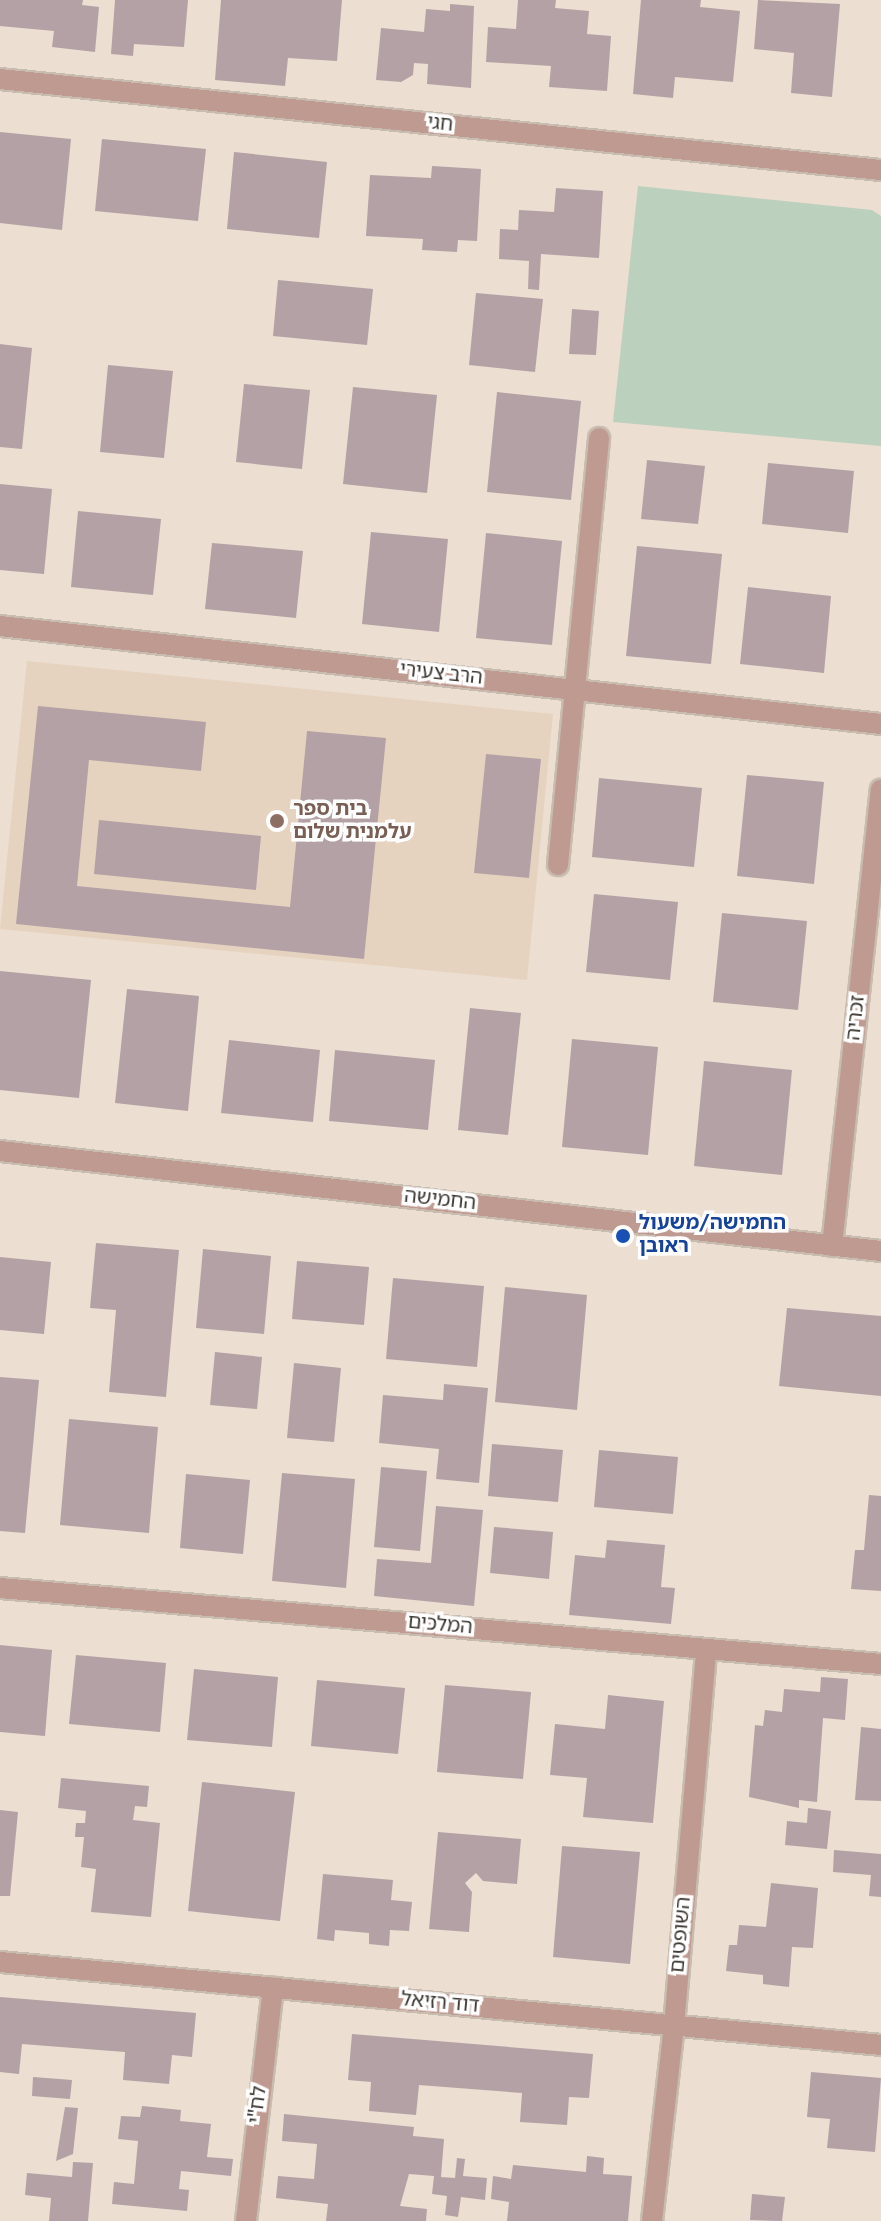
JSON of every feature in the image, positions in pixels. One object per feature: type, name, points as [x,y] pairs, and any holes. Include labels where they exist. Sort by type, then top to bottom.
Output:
[{"type":"street","name":"חגי","points":[[0,79],[881,170]]},
{"type":"street","points":[[558,865],[599,438]]},
{"type":"street","name":"הרב צעירי","points":[[0,626],[881,724]]},
{"type":"street","name":"זכריה","points":[[832,1246],[875,909],[881,790]]},
{"type":"street","name":"החמישה","points":[[0,1151],[881,1251]]},
{"type":"street","name":"המלכים","points":[[0,1588],[881,1664]]},
{"type":"street","name":"השופטים","points":[[652,2221],[674,2026],[706,1649]]},
{"type":"street","name":"דוד רזיאל","points":[[0,1962],[881,2045]]},
{"type":"street","name":"לח\"י","points":[[246,2221],[273,1988]]},
{"type":"shaded area","name":"בית ספר עלמנית שלום","points":[[27,661],[553,714],[527,980],[0,929]]},
{"type":"green space","points":[[638,186],[872,210],[881,216],[881,446],[613,422]]},
{"type":"building","points":[[0,0],[83,0],[82,5],[99,7],[95,52],[52,47],[54,31],[0,26]]},
{"type":"building","points":[[115,0],[188,0],[184,47],[134,44],[133,56],[111,54]]},
{"type":"building","points":[[221,0],[342,0],[337,61],[288,58],[285,86],[215,80]]},
{"type":"building","points":[[518,0],[556,0],[555,8],[589,11],[587,34],[611,36],[607,91],[549,87],[551,66],[486,62],[488,27],[516,29]]},
{"type":"building","points":[[641,0],[701,0],[700,7],[740,11],[733,82],[675,77],[673,98],[633,94]]},
{"type":"building","points":[[758,0],[840,4],[832,97],[791,93],[794,53],[754,49]]},
{"type":"building","points":[[450,4],[474,6],[471,88],[427,84],[428,64],[414,63],[413,75],[401,82],[376,80],[381,28],[424,32],[426,9],[450,11]]},
{"type":"building","points":[[0,132],[71,139],[62,230],[0,223]]},
{"type":"building","points":[[102,139],[206,149],[198,221],[95,211]]},
{"type":"building","points":[[234,152],[327,162],[319,238],[227,229]]},
{"type":"building","points":[[432,166],[481,169],[477,241],[458,240],[457,252],[422,250],[423,239],[366,236],[370,175],[431,178]]},
{"type":"building","points":[[556,188],[603,191],[599,258],[541,254],[539,290],[528,289],[529,261],[499,259],[500,229],[518,230],[519,210],[554,212]]},
{"type":"building","points":[[278,280],[373,289],[367,345],[273,336]]},
{"type":"building","points":[[476,293],[543,299],[535,372],[469,365]]},
{"type":"building","points":[[572,309],[599,311],[596,355],[569,354]]},
{"type":"building","points":[[0,344],[32,348],[22,449],[0,447]]},
{"type":"building","points":[[108,365],[173,371],[164,458],[100,452]]},
{"type":"building","points":[[244,384],[310,390],[302,469],[236,462]]},
{"type":"building","points":[[353,387],[437,395],[427,493],[343,484]]},
{"type":"building","points":[[497,392],[581,401],[571,500],[487,492]]},
{"type":"building","points":[[647,460],[705,466],[698,524],[641,519]]},
{"type":"building","points":[[768,463],[854,471],[848,533],[762,524]]},
{"type":"building","points":[[0,484],[52,489],[44,574],[0,570]]},
{"type":"building","points":[[78,511],[161,519],[153,595],[71,587]]},
{"type":"building","points":[[371,532],[448,539],[439,632],[362,624]]},
{"type":"building","points":[[486,533],[562,541],[552,645],[476,638]]},
{"type":"building","points":[[212,543],[303,551],[296,618],[205,609]]},
{"type":"building","points":[[637,546],[722,554],[711,664],[626,656]]},
{"type":"building","points":[[748,587],[831,596],[824,673],[740,664]]},
{"type":"building","points":[[38,706],[206,722],[201,771],[89,760],[77,886],[290,907],[307,731],[386,738],[364,959],[16,924]]},
{"type":"building","points":[[486,754],[541,759],[529,878],[474,873]]},
{"type":"building","points":[[747,775],[824,782],[814,884],[737,876]]},
{"type":"building","points":[[599,778],[702,788],[694,867],[592,857]]},
{"type":"building","points":[[99,820],[261,836],[256,890],[94,874]]},
{"type":"building","points":[[594,894],[678,902],[670,980],[586,972]]},
{"type":"building","points":[[722,913],[807,921],[798,1010],[713,1002]]},
{"type":"building","points":[[0,971],[91,980],[79,1098],[0,1090]]},
{"type":"building","points":[[127,989],[199,996],[188,1111],[115,1103]]},
{"type":"building","points":[[470,1008],[521,1013],[508,1135],[458,1130]]},
{"type":"building","points":[[572,1039],[658,1047],[648,1155],[562,1147]]},
{"type":"building","points":[[229,1040],[320,1050],[313,1122],[221,1113]]},
{"type":"building","points":[[335,1050],[435,1060],[428,1130],[329,1121]]},
{"type":"building","points":[[704,1061],[792,1070],[782,1175],[694,1166]]},
{"type":"building","points":[[96,1243],[179,1250],[166,1397],[109,1392],[116,1310],[90,1308]]},
{"type":"building","points":[[203,1249],[271,1256],[264,1334],[196,1328]]},
{"type":"building","points":[[0,1257],[51,1262],[44,1334],[0,1330]]},
{"type":"building","points":[[297,1261],[369,1267],[364,1325],[292,1319]]},
{"type":"building","points":[[393,1278],[484,1286],[477,1367],[386,1359]]},
{"type":"building","points":[[505,1287],[587,1295],[577,1410],[495,1402]]},
{"type":"building","points":[[787,1308],[881,1316],[881,1396],[779,1386]]},
{"type":"building","points":[[215,1352],[262,1357],[257,1409],[210,1405]]},
{"type":"building","points":[[294,1363],[341,1368],[334,1442],[287,1438]]},
{"type":"building","points":[[0,1377],[39,1380],[25,1533],[0,1531]]},
{"type":"building","points":[[444,1384],[488,1388],[479,1483],[436,1479],[439,1449],[379,1443],[383,1395],[443,1400]]},
{"type":"building","points":[[69,1419],[158,1427],[149,1533],[60,1525]]},
{"type":"building","points":[[492,1444],[563,1450],[558,1502],[488,1496]]},
{"type":"building","points":[[599,1450],[678,1457],[673,1514],[594,1507]]},
{"type":"building","points":[[381,1467],[427,1471],[420,1551],[374,1547]]},
{"type":"building","points":[[282,1473],[355,1479],[346,1588],[272,1581]]},
{"type":"building","points":[[186,1474],[250,1480],[243,1554],[180,1548]]},
{"type":"building","points":[[869,1495],[881,1496],[881,1591],[851,1589],[855,1550],[864,1550]]},
{"type":"building","points":[[436,1506],[483,1510],[474,1606],[374,1596],[377,1559],[431,1563]]},
{"type":"building","points":[[494,1527],[553,1532],[549,1579],[490,1573]]},
{"type":"building","points":[[607,1540],[665,1545],[661,1587],[675,1588],[671,1624],[569,1615],[575,1555],[605,1558]]},
{"type":"building","points":[[0,1645],[52,1650],[45,1736],[0,1732]]},
{"type":"building","points":[[76,1655],[166,1663],[160,1732],[69,1724]]},
{"type":"building","points":[[194,1669],[278,1677],[272,1747],[187,1740]]},
{"type":"building","points":[[821,1677],[848,1679],[845,1720],[823,1718],[817,1802],[799,1800],[799,1808],[749,1797],[755,1725],[763,1726],[765,1710],[782,1712],[784,1689],[820,1692]]},
{"type":"building","points":[[317,1680],[405,1688],[398,1754],[311,1746]]},
{"type":"building","points":[[445,1685],[531,1692],[523,1779],[437,1772]]},
{"type":"building","points":[[608,1695],[664,1701],[653,1823],[583,1817],[587,1778],[550,1775],[555,1724],[605,1729]]},
{"type":"building","points":[[861,1727],[881,1729],[881,1801],[855,1800]]},
{"type":"building","points":[[61,1778],[149,1786],[147,1807],[135,1806],[133,1820],[160,1823],[151,1917],[91,1912],[96,1869],[81,1867],[84,1837],[75,1837],[76,1823],[85,1823],[86,1811],[58,1808]]},
{"type":"building","points":[[202,1782],[295,1792],[280,1921],[188,1911]]},
{"type":"building","points":[[808,1808],[831,1811],[827,1849],[785,1845],[787,1821],[807,1823]]},
{"type":"building","points":[[0,1810],[18,1812],[10,1896],[0,1896]]},
{"type":"building","points":[[438,1832],[521,1839],[517,1884],[483,1881],[476,1873],[465,1883],[472,1892],[469,1932],[429,1929]]},
{"type":"building","points":[[562,1846],[640,1852],[630,1964],[553,1957]]},
{"type":"building","points":[[834,1850],[881,1854],[881,1897],[869,1896],[871,1875],[833,1872]]},
{"type":"building","points":[[323,1874],[393,1880],[391,1900],[412,1902],[409,1931],[390,1930],[389,1946],[369,1944],[369,1933],[335,1930],[334,1941],[317,1939]]},
{"type":"building","points":[[771,1883],[818,1888],[813,1948],[792,1947],[789,1987],[763,1984],[763,1975],[726,1971],[729,1945],[737,1945],[739,1925],[766,1927]]},
{"type":"building","points":[[0,1997],[196,2013],[192,2057],[172,2055],[169,2084],[123,2080],[125,2052],[22,2044],[19,2074],[0,2072]]},
{"type":"building","points":[[352,2034],[593,2054],[589,2098],[569,2097],[567,2125],[520,2122],[522,2093],[419,2085],[416,2115],[369,2111],[371,2082],[348,2080]]},
{"type":"building","points":[[811,2072],[881,2078],[875,2152],[827,2148],[830,2119],[807,2117]]},
{"type":"building","points":[[33,2077],[72,2080],[70,2099],[32,2096]]},
{"type":"building","points":[[142,2106],[181,2110],[180,2121],[211,2124],[207,2157],[233,2159],[231,2176],[181,2171],[179,2189],[189,2190],[187,2211],[112,2204],[114,2182],[134,2184],[138,2141],[118,2139],[121,2116],[140,2117]]},
{"type":"building","points":[[65,2107],[78,2108],[73,2154],[56,2161]]},
{"type":"building","points":[[284,2114],[414,2127],[413,2136],[444,2139],[441,2177],[455,2178],[457,2158],[465,2159],[463,2176],[487,2178],[485,2200],[461,2197],[458,2217],[445,2215],[447,2196],[432,2194],[434,2176],[409,2174],[400,2206],[427,2209],[426,2221],[326,2221],[328,2204],[276,2198],[278,2176],[314,2179],[317,2144],[282,2141]]},
{"type":"building","points":[[587,2156],[604,2158],[603,2174],[632,2176],[628,2221],[507,2221],[509,2202],[491,2199],[493,2176],[511,2179],[513,2165],[586,2172]]},
{"type":"building","points":[[73,2162],[93,2163],[88,2221],[49,2221],[51,2198],[25,2195],[27,2173],[72,2177]]},
{"type":"building","points":[[752,2194],[785,2197],[782,2221],[750,2220]]},
{"type":"place","name":"בית ספר עלמנית שלום","points":[[277,821]]},
{"type":"place","name":"החמישה/משעול ראובן","points":[[623,1236]]}]
